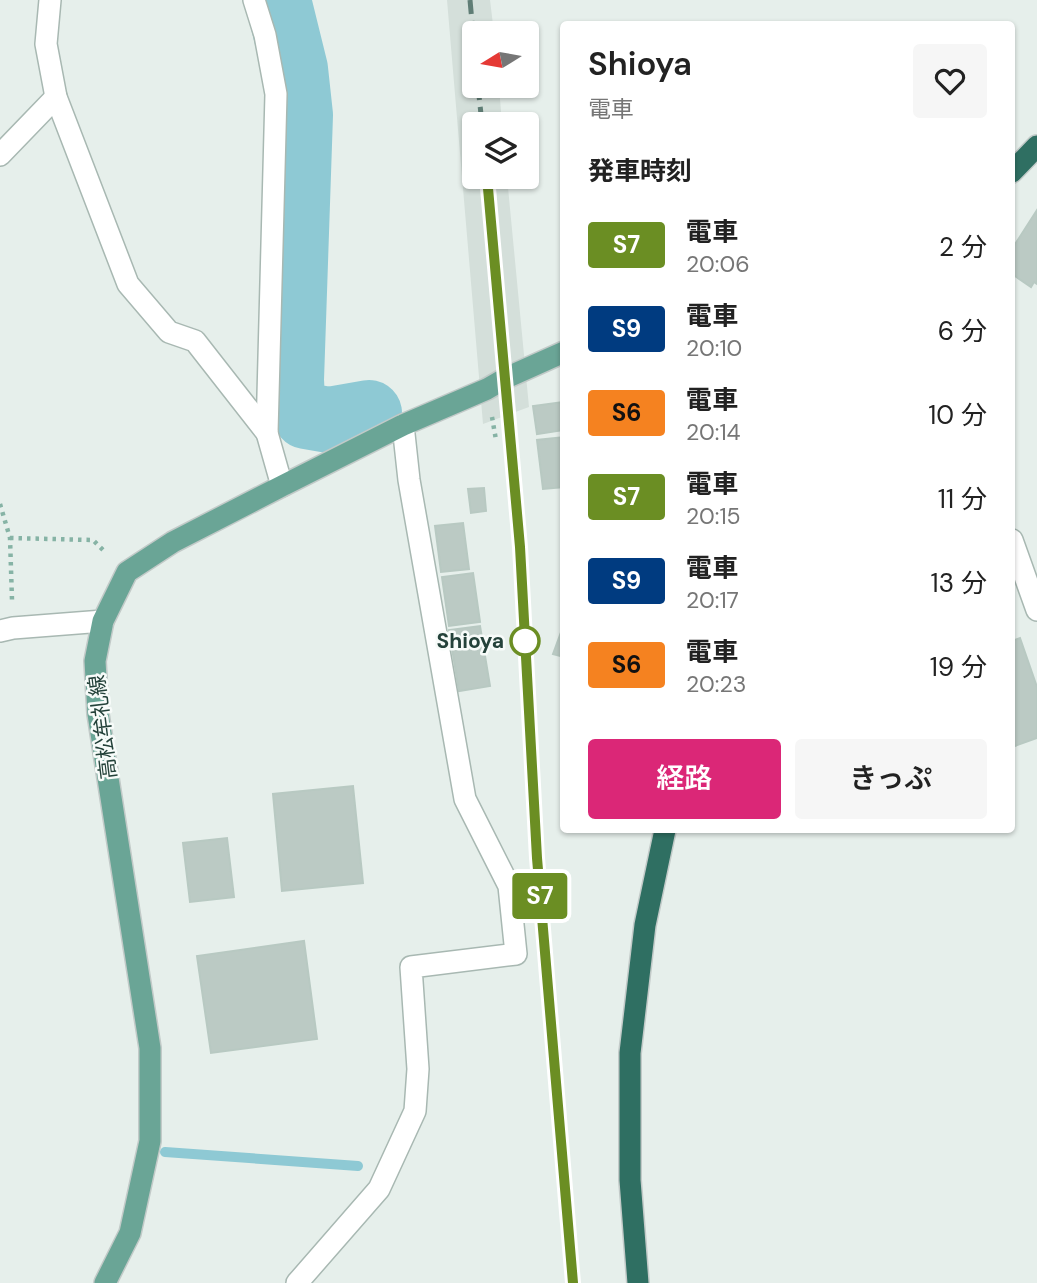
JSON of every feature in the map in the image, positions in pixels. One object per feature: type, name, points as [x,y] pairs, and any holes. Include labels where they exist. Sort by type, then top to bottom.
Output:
[{"type":"highway","points":[[1015,169],[1037,146]]},
{"type":"highway","points":[[638,1283],[630,1180],[630,1053],[645,925],[664,833]]},
{"type":"main road","points":[[127,572],[173,542],[403,425],[560,354]]},
{"type":"main road","name":"高松牟礼線","points":[[105,1283],[130,1233],[150,1141],[150,1048],[98,713],[95,661],[103,621],[127,572]]},
{"type":"street","points":[[50,0],[46,44],[57,97],[128,284],[169,332],[195,341],[267,433]]},
{"type":"street","points":[[254,0],[265,35],[276,94],[267,433],[282,486]]},
{"type":"street","points":[[0,155],[57,97]]},
{"type":"street","points":[[297,1283],[379,1189],[415,1111],[418,1069],[411,967],[516,954],[509,886],[465,799],[409,480],[403,425]]},
{"type":"street","points":[[1015,548],[1037,610]]},
{"type":"street","points":[[6,630],[103,621]]},
{"type":"path","points":[[0,504],[10,538],[6,630]]},
{"type":"path","points":[[10,538],[93,540],[127,572]]},
{"type":"shaded area","points":[[447,0],[490,0],[493,21],[462,21],[462,98],[500,98],[501,112],[462,112],[462,177]]},
{"type":"shaded area","points":[[463,189],[508,189],[529,407],[483,424]]},
{"type":"building","points":[[1037,210],[1037,284],[1034,282],[1031,287],[1015,276],[1015,244]]},
{"type":"building","points":[[560,403],[560,431],[537,434],[533,406]]},
{"type":"building","points":[[560,437],[560,487],[543,489],[537,440]]},
{"type":"building","points":[[484,488],[486,511],[471,513],[468,489]]},
{"type":"building","points":[[463,523],[469,569],[441,572],[435,526]]},
{"type":"building","points":[[473,573],[480,622],[449,626],[442,577]]},
{"type":"building","points":[[480,626],[490,686],[459,691],[449,630]]},
{"type":"building","points":[[560,635],[560,656],[553,654]]},
{"type":"building","points":[[1020,638],[1037,687],[1037,738],[1015,746],[1015,640]]},
{"type":"building","points":[[353,786],[363,883],[282,891],[273,794]]},
{"type":"building","points":[[227,838],[234,897],[190,902],[183,843]]},
{"type":"building","points":[[304,941],[317,1039],[211,1053],[197,956]]},
{"type":"waterway","points":[[278,0],[295,69],[300,115],[292,400],[306,416],[329,420],[369,413]]},
{"type":"waterway","points":[[165,1152],[358,1166]]},
{"type":"railway","points":[[470,0],[472,21]]},
{"type":"railway","points":[[479,98],[481,112]]},
{"type":"railway","points":[[488,189],[520,547],[537,858],[573,1283]]},
{"type":"train","name":"S7","points":[[488,189],[508,392],[520,547],[537,858],[573,1283]]},
{"type":"place","name":"Shioya","points":[[525,641]]}]
